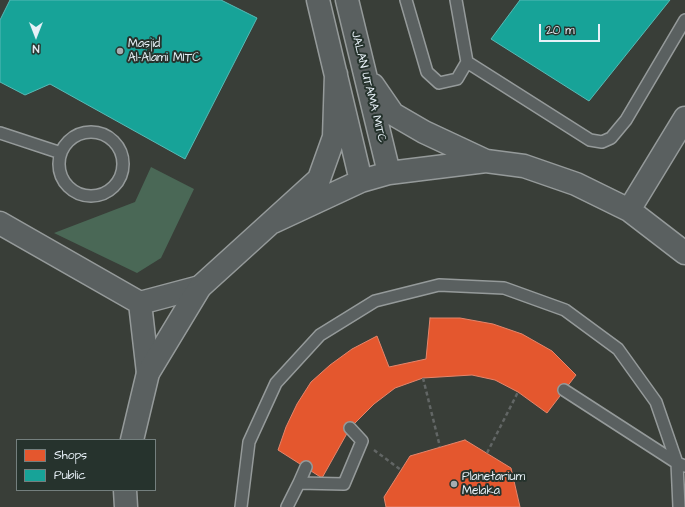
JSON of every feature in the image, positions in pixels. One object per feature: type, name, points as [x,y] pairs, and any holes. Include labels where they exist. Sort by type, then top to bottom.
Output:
[{"type":"main road","points":[[318,0],[360,181]]},
{"type":"main road","name":"JALAN UTAMA MITC","points":[[347,0],[389,173]]},
{"type":"main road","points":[[365,72],[393,114],[424,132],[486,162]]},
{"type":"main road","points":[[132,439],[148,373],[200,287],[319,179],[334,137],[336,74]]},
{"type":"main road","points":[[629,210],[685,118]]},
{"type":"main road","points":[[273,222],[360,181],[389,173],[486,162],[524,166],[576,184],[629,210],[685,253]]},
{"type":"main road","points":[[0,223],[140,303],[200,287]]},
{"type":"main road","points":[[140,303],[148,373]]},
{"type":"main road","points":[[125,491],[126,507]]},
{"type":"lane","points":[[406,0],[427,72],[439,83],[457,79],[467,62],[456,0]]},
{"type":"lane","points":[[467,62],[590,140],[602,142],[611,138],[626,120],[685,20]]},
{"type":"lane","points":[[92,132],[102,134],[111,139],[118,147],[124,166],[122,176],[116,185],[107,192],[96,196],[85,196],[75,192],[66,185],[61,176],[59,164],[61,153],[65,145],[73,138],[92,132]]},
{"type":"lane","points":[[0,133],[61,153]]},
{"type":"lane","points":[[241,507],[249,442],[276,383],[320,335],[375,301],[439,285],[504,288],[511,290],[565,310],[618,349],[656,402],[681,464],[679,507]]},
{"type":"lane","points":[[564,390],[681,464]]},
{"type":"lane","points":[[299,484],[344,484],[362,441],[350,428]]},
{"type":"lane","points":[[287,507],[306,467]]},
{"type":"path","points":[[423,378],[440,447]]},
{"type":"path","points":[[487,453],[518,392]]},
{"type":"path","points":[[362,441],[401,470]]},
{"type":"shaded area","points":[[0,0],[685,0],[685,507],[0,507]]},
{"type":"green space","points":[[151,167],[194,189],[161,258],[137,273],[54,233],[135,202]]},
{"type":"building: Shops","points":[[430,318],[460,318],[493,324],[522,334],[552,351],[576,375],[547,413],[518,392],[495,380],[472,375],[423,378],[395,388],[374,404],[350,428],[322,478],[278,450],[286,427],[297,404],[311,382],[330,365],[352,349],[377,336],[389,367],[426,359]]},
{"type":"building: Shops","name":"Planetarium Melaka","points":[[465,440],[511,468],[520,507],[386,507],[384,497],[410,456]]},
{"type":"building: Public","name":"Masjid Al-Alami MITC","points":[[10,0],[221,0],[257,18],[185,159],[50,84],[25,95],[0,82],[0,20]]},
{"type":"building: Public","points":[[520,0],[670,0],[589,101],[491,39]]},
{"type":"place","name":"Masjid Al-Alami MITC","points":[[120,51]]},
{"type":"place","name":"Planetarium Melaka","points":[[454,484]]}]
